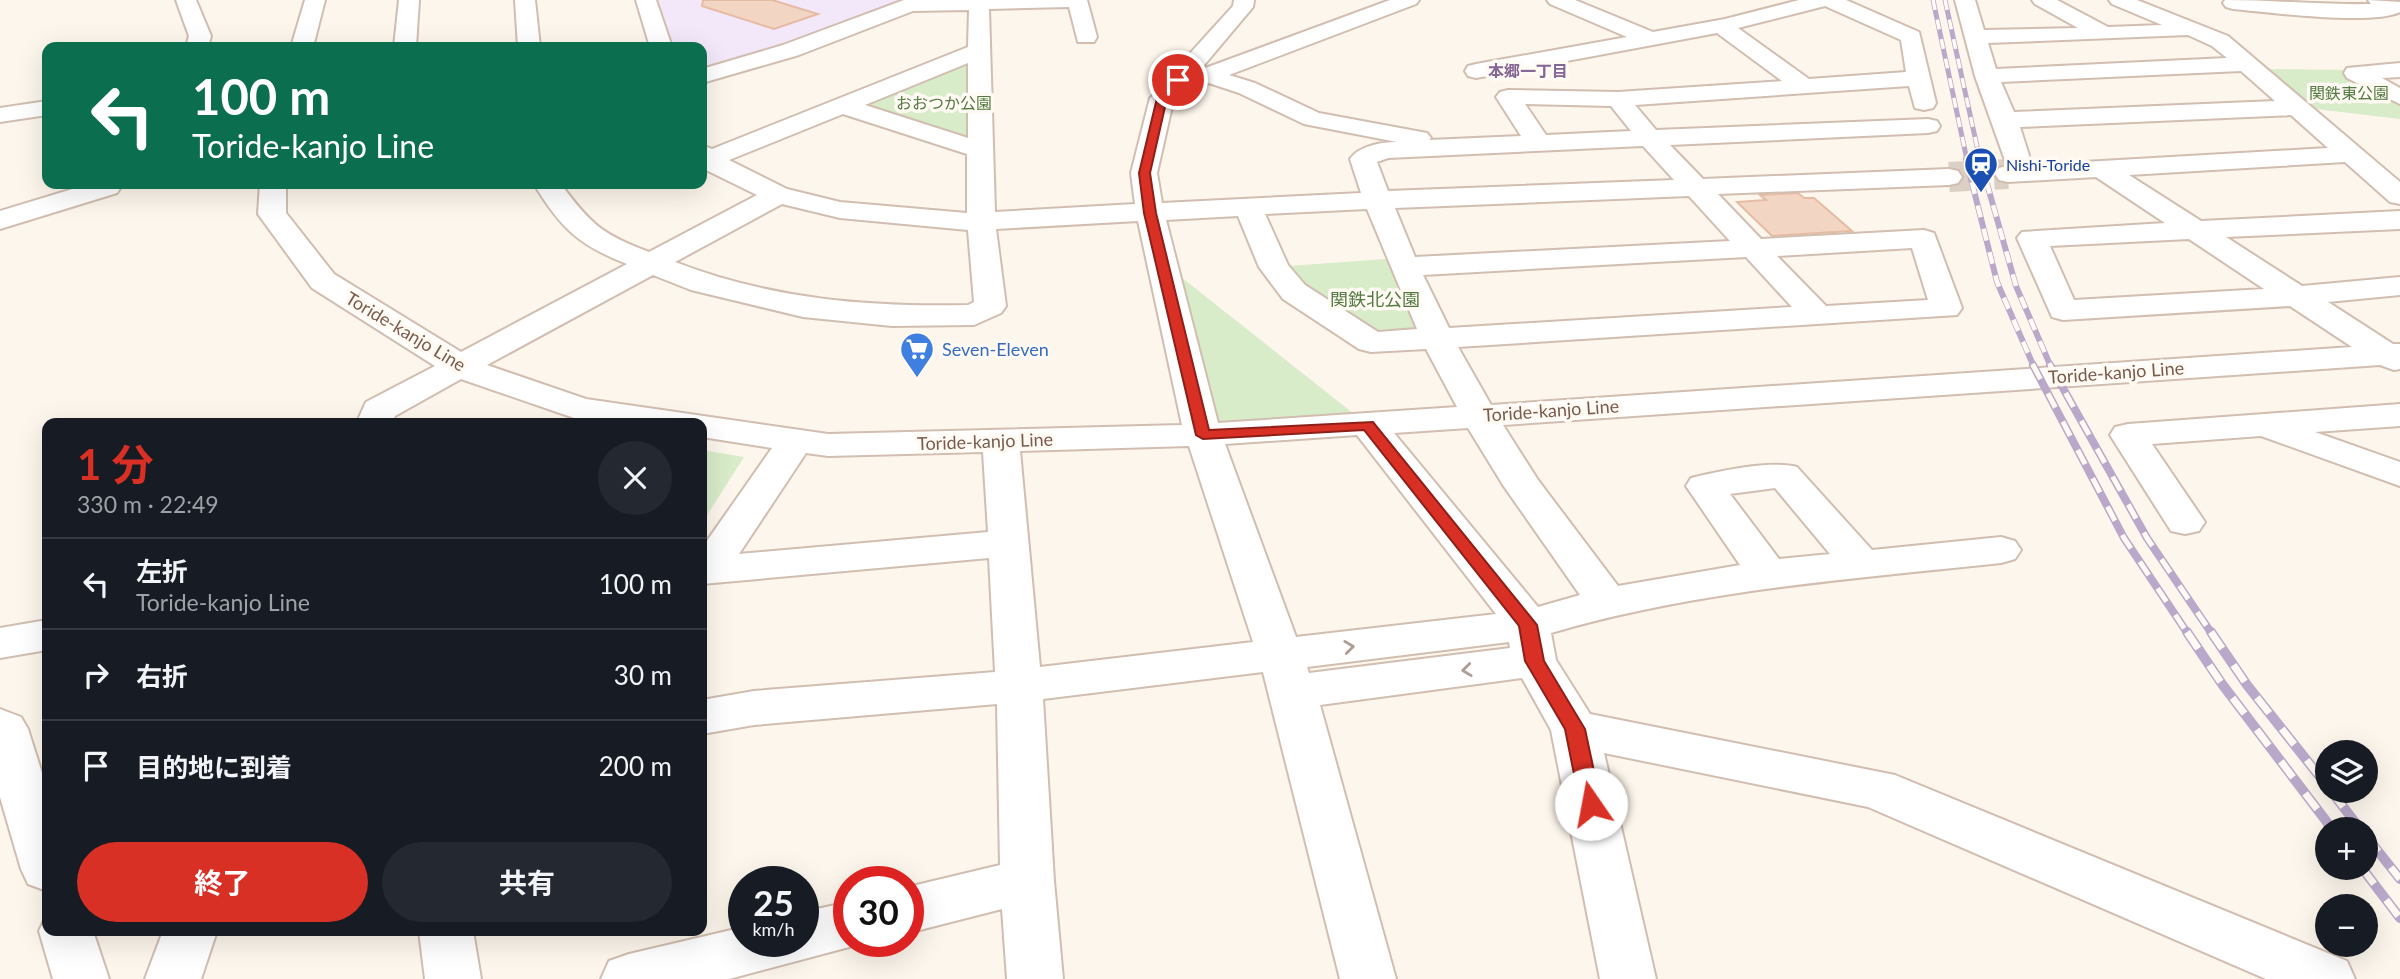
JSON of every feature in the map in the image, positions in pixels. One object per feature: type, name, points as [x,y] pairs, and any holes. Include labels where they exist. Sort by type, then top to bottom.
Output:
[{"type":"street","points":[[186,0],[200,36],[198,42]]},
{"type":"street","points":[[303,42],[316,0]]},
{"type":"street","points":[[405,42],[409,0]]},
{"type":"street","points":[[525,0],[529,42]]},
{"type":"street","points":[[646,0],[659,42]]},
{"type":"street","points":[[1244,0],[1243,7],[1162,98],[1144,173],[1150,213],[1203,435],[1287,674],[1368,979]]},
{"type":"street","points":[[1162,98],[1207,75],[1409,0]]},
{"type":"street","points":[[1557,0],[1651,39]]},
{"type":"street","points":[[1476,71],[1721,26],[1823,0]]},
{"type":"street","points":[[1829,0],[1911,37],[1928,126],[1920,178]]},
{"type":"street","points":[[1965,0],[1987,76],[2005,120],[2015,174],[2353,154]]},
{"type":"street","points":[[2042,0],[2104,33]]},
{"type":"street","points":[[2119,0],[2220,41],[2400,196]]},
{"type":"street","points":[[2395,0],[2400,3]]},
{"type":"street","points":[[707,75],[791,50],[916,2],[979,5],[1077,1],[1086,37]]},
{"type":"street","points":[[2233,3],[2325,11],[2373,5],[2400,32]]},
{"type":"street","points":[[551,189],[576,225],[611,248],[702,283],[803,307],[892,316],[974,315],[990,306],[981,222],[979,5]]},
{"type":"street","points":[[1721,26],[1804,86]]},
{"type":"street","points":[[1976,37],[2196,31]]},
{"type":"street","points":[[707,155],[843,106],[980,50]]},
{"type":"street","points":[[1987,76],[2249,64]]},
{"type":"street","points":[[2398,108],[2355,73],[2400,70]]},
{"type":"street","points":[[1207,75],[1247,88],[1313,119],[1472,148]]},
{"type":"street","points":[[1539,144],[1508,97],[1618,99],[1920,78]]},
{"type":"street","points":[[1618,99],[1695,188],[1818,316]]},
{"type":"street","points":[[843,106],[980,149]]},
{"type":"street","points":[[2005,120],[2299,107]]},
{"type":"street","points":[[0,115],[42,109]]},
{"type":"street","points":[[1607,602],[1553,528],[1478,414],[1405,267],[1363,159],[1384,150],[1928,126]]},
{"type":"street","points":[[707,158],[778,195],[841,210],[900,218],[981,222],[1377,200],[1949,177]]},
{"type":"street","points":[[2102,169],[2395,358]]},
{"type":"street","points":[[3,221],[101,189]]},
{"type":"street","name":"Toride-kanjo Line","points":[[274,189],[272,214],[323,281],[402,328],[461,368],[580,409],[641,418]]},
{"type":"street","points":[[376,418],[379,410],[778,195]]},
{"type":"street","points":[[1250,209],[1274,267],[1294,292],[1371,342],[1946,308],[1924,239],[1405,267]]},
{"type":"street","points":[[2400,220],[2032,238],[2063,310],[2298,296],[2400,286]]},
{"type":"street","name":"Toride-kanjo Line","points":[[707,427],[828,445],[1203,435],[1368,425],[1478,414],[2395,358]]},
{"type":"street","points":[[2185,522],[2129,435],[2400,415]]},
{"type":"street","points":[[1368,425],[1531,643],[1575,729],[1628,979]]},
{"type":"street","points":[[2260,425],[2400,475]]},
{"type":"street","points":[[707,567],[796,440]]},
{"type":"street","points":[[1001,440],[1019,686],[1027,881],[1035,979]]},
{"type":"street","points":[[1768,574],[1705,486],[1784,475],[1861,565]]},
{"type":"street","points":[[707,571],[1009,543]]},
{"type":"street","points":[[707,717],[754,708],[1019,686],[1147,669],[1287,674],[1531,643],[1607,602],[1768,574],[2001,550]]},
{"type":"street","points":[[0,643],[42,636]]},
{"type":"street","points":[[0,727],[4,729],[42,853]]},
{"type":"street","points":[[1575,729],[1877,789],[2327,979]]},
{"type":"street","points":[[924,906],[1027,881]]},
{"type":"street","points":[[68,936],[81,979]]},
{"type":"street","points":[[173,979],[188,936]]},
{"type":"street","points":[[447,936],[453,979]]},
{"type":"street","points":[[629,979],[728,955]]},
{"type":"shaded area","points":[[646,0],[923,0],[791,50],[707,75],[707,42],[659,42]]},
{"type":"green space","name":"おおつか公園","points":[[980,50],[980,150],[843,106]]},
{"type":"green space","name":"関鉄東公園","points":[[2255,69],[2362,70],[2400,98],[2400,119],[2299,107]]},
{"type":"green space","name":"関鉄北公園","points":[[1400,258],[1438,338],[1371,342],[1274,267]]},
{"type":"green space","points":[[1162,262],[1368,425],[1203,435]]},
{"type":"green space","points":[[707,451],[744,457],[707,515]]},
{"type":"building","points":[[703,0],[772,0],[818,14],[774,29],[702,6]]},
{"type":"building","points":[[1798,193],[1804,198],[1814,198],[1852,231],[1772,236],[1737,202],[1766,200],[1760,195]]},
{"type":"tunnel","points":[[1949,177],[2008,174]]},
{"type":"railway","points":[[1933,0],[1967,160]]},
{"type":"railway","points":[[1945,0],[1980,160]]},
{"type":"railway","points":[[1966,159],[1997,282],[2034,366]]},
{"type":"railway","points":[[1980,159],[2016,286],[2051,366]]},
{"type":"railway","points":[[2034,366],[2124,538],[2188,634]]},
{"type":"railway","points":[[2051,366],[2147,538],[2212,634]]},
{"type":"railway","points":[[2187,632],[2222,684],[2323,817]]},
{"type":"railway","points":[[2211,632],[2247,685],[2315,771]]},
{"type":"railway","points":[[2340,803],[2351,817]]},
{"type":"railway","points":[[2378,851],[2400,879]]},
{"type":"railway","points":[[2371,880],[2400,918]]},
{"type":"place","name":"Nishi-Toride","points":[[1981,194]]},
{"type":"place","name":"Seven-Eleven","points":[[917,379]]},
{"type":"district","name":"本郷一丁目","points":[[1528,70]]},
{"type":"route","points":[[1178,80],[1162,98],[1144,173],[1150,213],[1203,435],[1368,425],[1528,625],[1534,661],[1575,729],[1591,804]]}]
